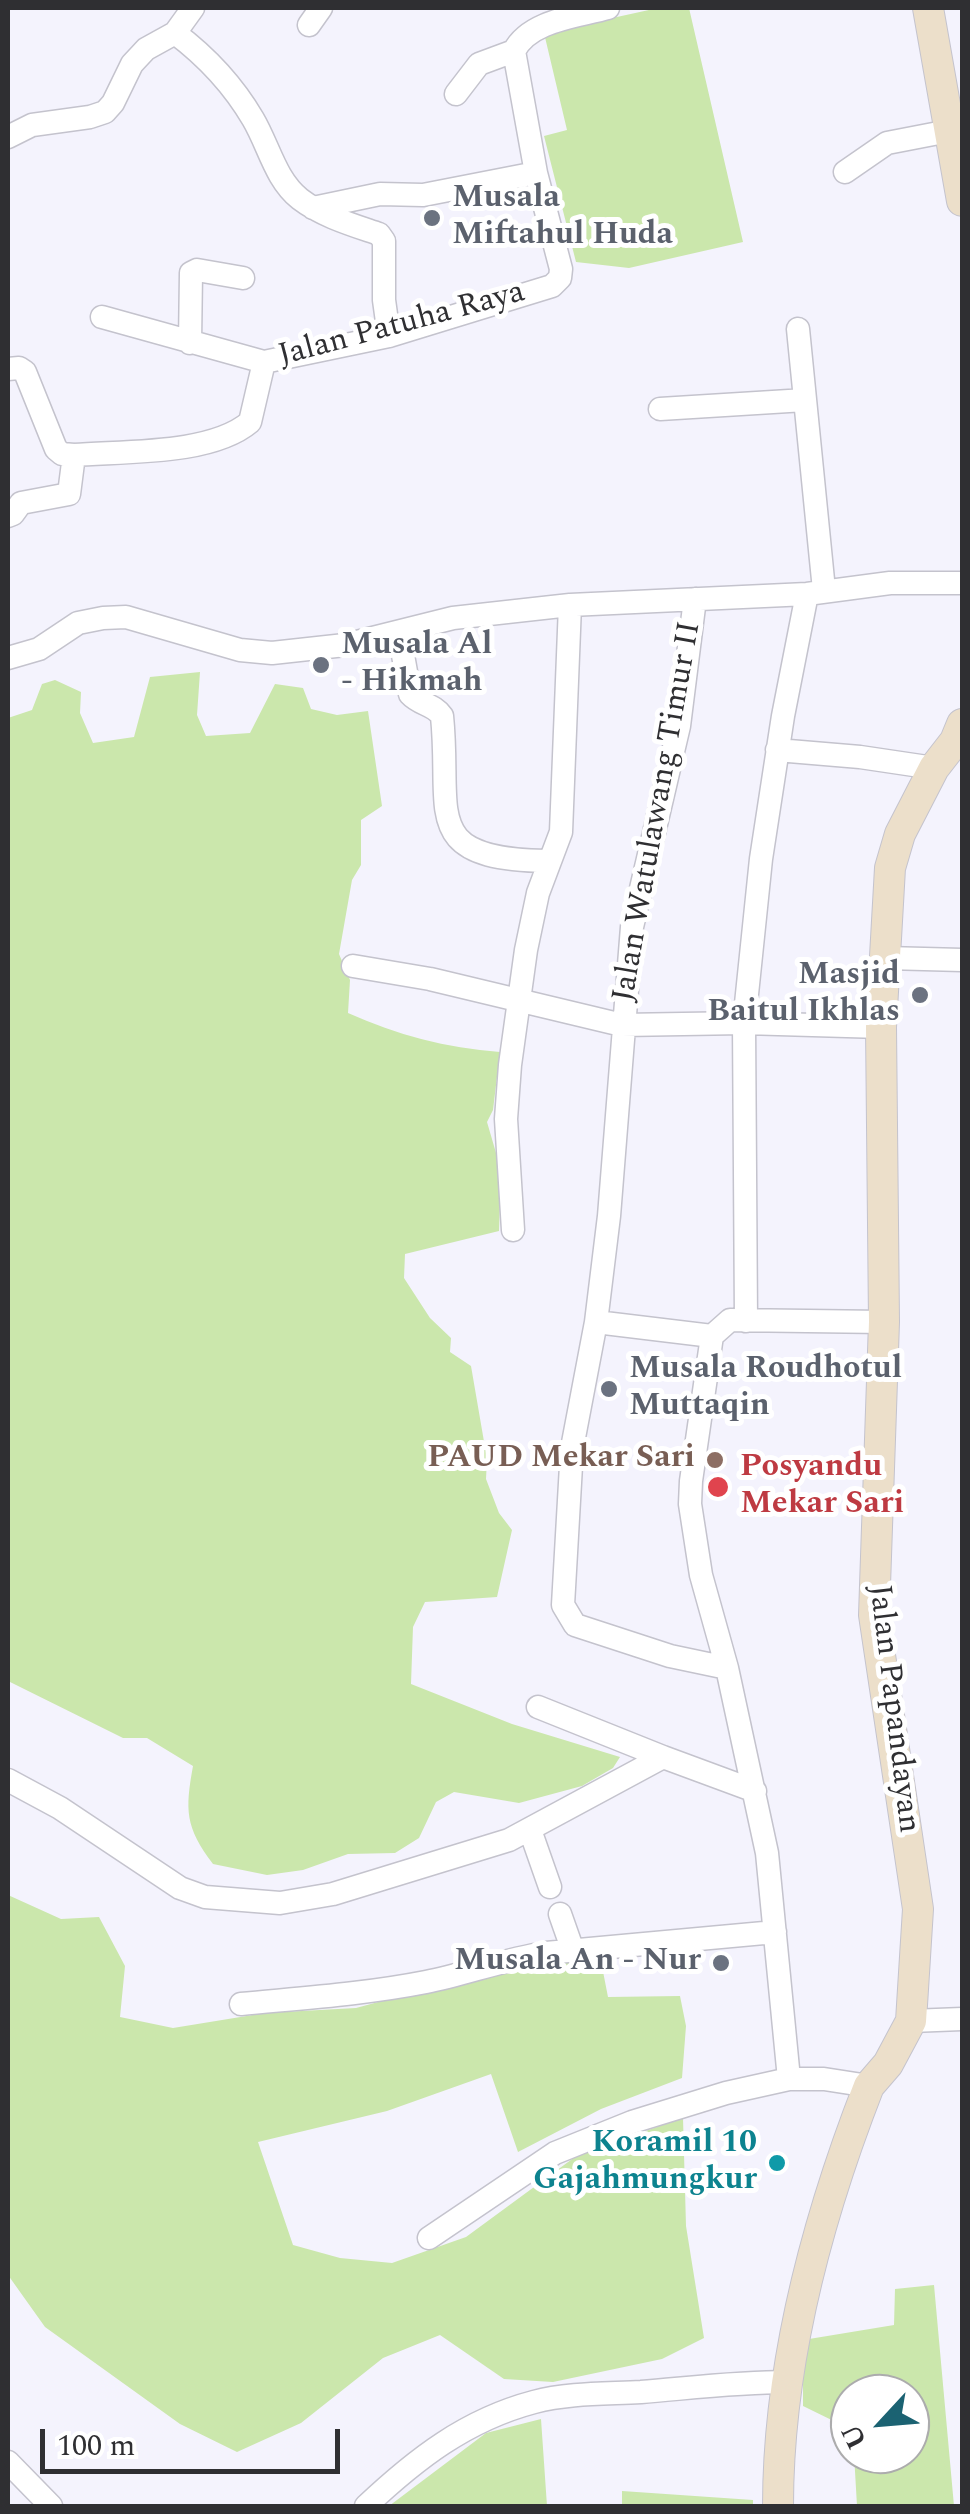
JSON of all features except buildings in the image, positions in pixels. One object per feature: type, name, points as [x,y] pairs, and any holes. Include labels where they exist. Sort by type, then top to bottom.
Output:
[{"type":"main road","points":[[928,8],[962,201]]},
{"type":"main road","name":"Jalan Papandayan","points":[[778,2506],[787,2382],[813,2255],[869,2086],[888,2064],[911,2022],[918,1909],[874,1615],[884,1322],[881,1027],[890,868],[900,834],[962,724]]},
{"type":"street","points":[[8,137],[32,125],[105,112],[113,104],[132,64],[146,48],[176,32],[193,8]]},
{"type":"street","points":[[456,94],[479,64],[514,51],[520,39],[532,30],[608,8]]},
{"type":"street","points":[[176,32],[202,53],[232,87],[288,187],[313,208],[379,234],[384,240],[384,300],[389,336]]},
{"type":"street","name":"Jalan Patuha Raya","points":[[74,456],[187,446],[230,436],[250,422],[264,362],[389,336],[552,286],[560,278],[561,269],[536,173],[514,51]]},
{"type":"street","points":[[845,172],[882,145],[949,131]]},
{"type":"street","points":[[313,208],[380,194],[422,195],[462,189],[536,173]]},
{"type":"street","points":[[190,344],[191,273],[196,270],[243,278]]},
{"type":"street","points":[[102,317],[264,362]]},
{"type":"street","points":[[746,1320],[744,1023],[777,750],[815,592],[798,329]]},
{"type":"street","points":[[8,369],[25,372],[56,449],[74,456],[70,494],[21,503],[8,516]]},
{"type":"street","points":[[660,408],[805,400]]},
{"type":"street","points":[[8,658],[39,649],[78,622],[104,618],[126,617],[256,654],[345,645],[453,618],[570,605],[695,600],[890,584],[962,583]]},
{"type":"street","name":"Jalan Watulawang Timur II","points":[[695,600],[679,726],[632,927],[609,1216],[596,1322],[569,1478],[564,1606],[575,1625],[670,1656],[727,1668]]},
{"type":"street","points":[[513,1230],[506,1119],[526,950],[548,860],[561,832],[570,605]]},
{"type":"street","points":[[399,633],[410,694],[438,709],[442,716],[442,777],[449,828],[454,836],[474,852],[517,860],[548,860]]},
{"type":"street","points":[[777,750],[934,768]]},
{"type":"street","points":[[886,958],[962,960]]},
{"type":"street","points":[[353,966],[430,979],[622,1025],[881,1027]]},
{"type":"street","points":[[789,2080],[766,1852],[727,1668],[704,1590],[690,1504],[712,1336],[730,1320],[884,1322]]},
{"type":"street","points":[[596,1322],[712,1336]]},
{"type":"street","points":[[538,1707],[754,1791]]},
{"type":"street","points":[[8,1780],[60,1808],[164,1880],[205,1898],[280,1902],[332,1894],[509,1840],[663,1757]]},
{"type":"street","points":[[530,1830],[550,1887]]},
{"type":"street","points":[[560,1914],[572,1950]]},
{"type":"street","points":[[241,2004],[403,1986],[520,1956],[775,1932]]},
{"type":"street","points":[[911,2022],[962,2019]]},
{"type":"street","points":[[428,2238],[555,2153],[632,2122],[726,2093],[789,2080],[824,2078],[869,2086]]},
{"type":"street","points":[[366,2506],[418,2459],[461,2430],[535,2401],[704,2385],[787,2382]]},
{"type":"street","points":[[8,2462],[50,2506]]},
{"type":"green space","points":[[658,8],[689,8],[743,242],[629,268],[576,262],[544,136],[567,130],[544,33]]},
{"type":"green space","points":[[200,672],[197,715],[206,736],[250,733],[275,684],[303,688],[311,709],[337,715],[368,711],[382,806],[361,820],[361,865],[352,880],[339,954],[350,980],[348,1013],[422,1039],[500,1052],[493,1110],[487,1122],[501,1170],[499,1231],[405,1254],[404,1278],[430,1318],[451,1338],[450,1352],[471,1366],[487,1459],[486,1479],[499,1513],[512,1530],[497,1597],[425,1602],[413,1627],[411,1684],[512,1724],[620,1757],[613,1768],[582,1786],[519,1803],[454,1792],[436,1802],[419,1838],[395,1853],[348,1854],[303,1870],[267,1875],[213,1864],[204,1851],[190,1818],[193,1766],[147,1738],[123,1738],[8,1681],[8,718],[32,710],[42,684],[55,680],[81,692],[80,713],[93,743],[134,737],[150,677]]},
{"type":"green space","points":[[8,1895],[61,1919],[99,1917],[125,1966],[120,2017],[173,2028],[265,2013],[356,2008],[445,1984],[599,1951],[608,1997],[680,1996],[686,2026],[682,2078],[601,2109],[518,2152],[491,2074],[387,2111],[258,2142],[293,2245],[340,2258],[392,2263],[466,2237],[579,2154],[683,2118],[686,2226],[704,2338],[662,2359],[553,2382],[504,2379],[440,2335],[383,2358],[301,2423],[237,2452],[180,2424],[45,2327],[8,2275]]},
{"type":"green space","points":[[934,2285],[954,2506],[857,2506],[855,2474],[930,2474],[930,2374],[830,2374],[830,2419],[803,2406],[803,2340],[894,2325],[895,2289]]},
{"type":"green space","points":[[541,2419],[547,2506],[389,2506],[486,2433]]},
{"type":"green space","points":[[622,2491],[753,2500],[753,2506],[622,2506]]},
{"type":"place","name":"Musala Miftahul Huda","points":[[432,218]]},
{"type":"place","name":"Musala Al - Hikmah","points":[[321,665]]},
{"type":"place","name":"Masjid Baitul Ikhlas","points":[[920,995]]},
{"type":"place","name":"Musala Roudhotul Muttaqin","points":[[609,1389]]},
{"type":"place","name":"PAUD Mekar Sari","points":[[715,1460]]},
{"type":"place","name":"Posyandu Mekar Sari","points":[[718,1487]]},
{"type":"place","name":"Musala An - Nur","points":[[721,1963]]},
{"type":"place","name":"Koramil 10 Gajahmungkur","points":[[777,2163]]}]
